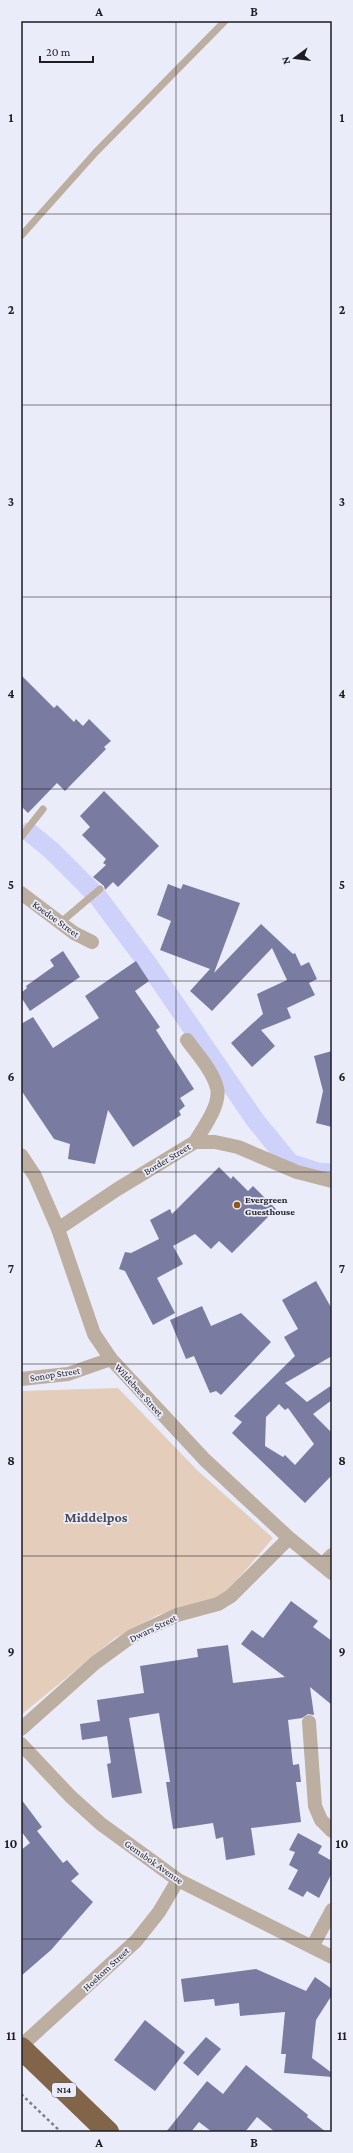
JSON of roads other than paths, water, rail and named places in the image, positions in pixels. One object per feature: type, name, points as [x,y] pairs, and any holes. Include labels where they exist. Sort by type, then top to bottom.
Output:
[{"type":"highway","name":"N14","points":[[21,2047],[108,2132]]},
{"type":"street","name":"Koedoe Street","points":[[21,893],[60,924],[92,942]]},
{"type":"street","points":[[187,1040],[211,1074],[217,1088],[212,1112],[195,1142]]},
{"type":"street","name":"Border Street","points":[[58,1229],[116,1190],[195,1142],[215,1142],[238,1146],[297,1172],[332,1181]]},
{"type":"street","name":"Wildebees Street","points":[[21,1155],[35,1176],[58,1229],[94,1334],[111,1359],[204,1460],[289,1538],[327,1569]]},
{"type":"street","name":"Sonop Street","points":[[21,1379],[68,1374],[111,1359]]},
{"type":"street","name":"Dwars Street","points":[[21,1729],[95,1663],[132,1636],[177,1615],[218,1604],[232,1596],[289,1538]]},
{"type":"street","points":[[327,1569],[332,1555]]},
{"type":"street","points":[[309,1722],[315,1806],[321,1820],[332,1831]]},
{"type":"street","name":"Gemsbok Avenue","points":[[21,1744],[70,1796],[101,1824],[178,1880],[332,1957]]},
{"type":"street","name":"Hoekom Street","points":[[21,2047],[136,1940],[159,1912],[178,1880]]},
{"type":"street","points":[[312,1947],[332,1910]]},
{"type":"lane","points":[[21,236],[95,153],[225,21]]},
{"type":"lane","points":[[21,837],[43,809]]},
{"type":"lane","points":[[60,924],[100,889]]},
{"type":"waterway","points":[[29,832],[51,850],[91,890]]},
{"type":"waterway","points":[[98,897],[148,964],[255,1120],[290,1163],[318,1172],[332,1173]]},
{"type":"place","name":"Evergreen Guesthouse","points":[[237,1205]]},
{"type":"district","name":"Middelpos","points":[[96,1517]]}]
